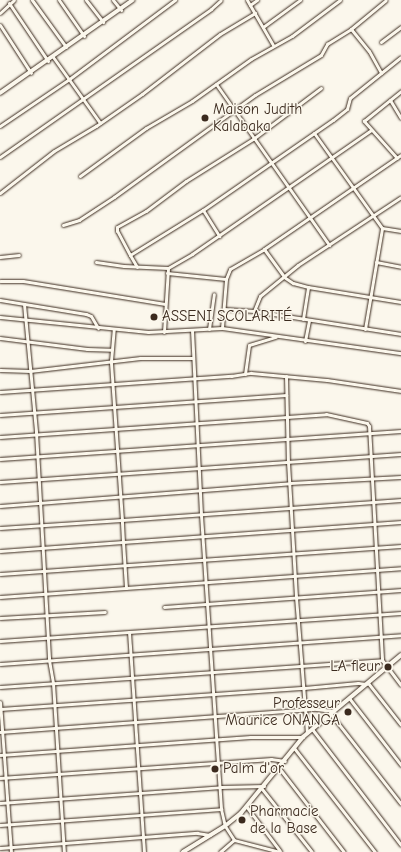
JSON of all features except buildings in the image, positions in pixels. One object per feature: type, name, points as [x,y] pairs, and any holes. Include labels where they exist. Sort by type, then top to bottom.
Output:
[{"type":"main road","points":[[0,93],[67,48],[133,0]]},
{"type":"main road","points":[[183,852],[225,826],[263,787],[307,733],[401,655]]},
{"type":"street","points":[[0,13],[9,3],[14,0]]},
{"type":"street","points":[[32,0],[67,48]]},
{"type":"street","points":[[60,0],[84,36]]},
{"type":"street","points":[[86,0],[103,22]]},
{"type":"street","points":[[113,0],[121,10]]},
{"type":"street","points":[[0,126],[68,80],[175,0]]},
{"type":"street","points":[[0,157],[211,9],[221,0]]},
{"type":"street","points":[[247,0],[273,45]]},
{"type":"street","points":[[250,5],[257,0]]},
{"type":"street","points":[[263,27],[300,0]]},
{"type":"street","points":[[80,176],[146,128],[216,84],[273,45],[292,36],[340,0]]},
{"type":"street","points":[[63,225],[79,220],[114,197],[273,82],[321,55],[327,44],[351,29],[386,0]]},
{"type":"street","points":[[9,3],[48,61]]},
{"type":"street","points":[[0,193],[54,151],[100,123],[195,55],[220,34],[255,13]]},
{"type":"street","points":[[0,25],[31,73]]},
{"type":"street","points":[[381,42],[401,27]]},
{"type":"street","points":[[351,29],[369,51],[381,73]]},
{"type":"street","points":[[53,57],[100,123]]},
{"type":"street","points":[[130,255],[203,210],[347,109],[350,98],[401,57]]},
{"type":"street","points":[[216,84],[288,189],[329,245]]},
{"type":"street","points":[[136,267],[117,231],[117,228],[146,211],[186,181],[253,138],[322,88]]},
{"type":"street","points":[[222,328],[226,279],[230,269],[264,249],[399,157],[371,130],[364,120],[401,91]]},
{"type":"street","points":[[390,100],[401,118]]},
{"type":"street","points":[[96,262],[136,267],[168,268],[219,236],[371,130]]},
{"type":"street","points":[[314,132],[372,216],[382,228],[401,231]]},
{"type":"street","points":[[254,312],[260,296],[284,277],[306,260],[401,197]]},
{"type":"street","points":[[203,210],[219,236]]},
{"type":"street","points":[[365,329],[382,228]]},
{"type":"street","points":[[264,249],[284,277],[293,283],[308,287],[401,302]]},
{"type":"street","points":[[0,257],[19,255]]},
{"type":"street","points":[[376,262],[401,267]]},
{"type":"street","points":[[164,332],[168,268]]},
{"type":"street","points":[[168,273],[226,279]]},
{"type":"street","points":[[0,280],[23,281],[165,304]]},
{"type":"street","points":[[303,319],[308,287]]},
{"type":"street","points":[[209,329],[214,294]]},
{"type":"street","points":[[0,300],[86,314],[91,316],[98,328]]},
{"type":"street","points":[[24,304],[24,319],[36,435],[36,456],[46,593],[49,660],[53,683],[54,728],[64,852]]},
{"type":"street","points":[[224,308],[401,334]]},
{"type":"street","points":[[0,317],[98,328],[164,332],[222,328],[276,337],[401,353]]},
{"type":"street","points":[[305,341],[309,320]]},
{"type":"street","points":[[114,329],[111,350],[126,588]]},
{"type":"street","points":[[192,330],[201,515],[221,787],[221,809],[225,826],[234,840],[280,852]]},
{"type":"street","points":[[245,374],[249,345],[276,337]]},
{"type":"street","points":[[0,338],[87,349],[111,350]]},
{"type":"street","points":[[0,370],[30,371],[112,361],[164,357],[193,358]]},
{"type":"street","points":[[0,392],[113,383],[194,379],[245,374],[327,380],[401,391]]},
{"type":"street","points":[[286,376],[288,462],[295,553],[296,597],[301,643],[307,733]]},
{"type":"street","points":[[0,415],[195,400],[286,395]]},
{"type":"street","points":[[0,437],[331,414],[342,419],[367,423],[369,433],[374,549],[382,660],[401,685]]},
{"type":"street","points":[[0,459],[401,431]]},
{"type":"street","points":[[0,482],[401,454]]},
{"type":"street","points":[[0,506],[290,483],[401,477]]},
{"type":"street","points":[[0,528],[401,500]]},
{"type":"street","points":[[0,551],[401,522]]},
{"type":"street","points":[[0,574],[401,546]]},
{"type":"street","points":[[0,596],[401,568]]},
{"type":"street","points":[[164,607],[401,590]]},
{"type":"street","points":[[0,618],[105,612]]},
{"type":"street","points":[[0,641],[401,613]]},
{"type":"street","points":[[129,632],[144,852]]},
{"type":"street","points":[[0,664],[401,635]]},
{"type":"street","points":[[0,687],[132,676],[382,660]]},
{"type":"street","points":[[0,709],[367,683],[401,725]]},
{"type":"street","points":[[349,698],[401,765]]},
{"type":"street","points":[[0,702],[11,852]]},
{"type":"street","points":[[1,732],[322,708],[332,712],[401,804]]},
{"type":"street","points":[[312,729],[401,845]]},
{"type":"street","points":[[0,755],[136,744],[250,737],[303,737]]},
{"type":"street","points":[[294,748],[375,852]]},
{"type":"street","points":[[0,778],[271,759],[285,761]]},
{"type":"street","points":[[279,768],[344,852]]},
{"type":"street","points":[[0,803],[221,787],[263,787],[312,852]]},
{"type":"street","points":[[246,806],[280,852]]},
{"type":"street","points":[[0,825],[221,809]]},
{"type":"street","points":[[0,848],[197,833],[210,835]]},
{"type":"street","points":[[220,852],[234,840]]},
{"type":"place","name":"Maison Judith Kalabaka","points":[[205,118]]},
{"type":"place","name":"ASSENI SCOLARITÉ","points":[[154,317]]},
{"type":"place","name":"LA fleur","points":[[388,667]]},
{"type":"place","name":"Professeur Maurice ONANGA","points":[[348,712]]},
{"type":"place","name":"Palm d'or","points":[[215,769]]},
{"type":"place","name":"Pharmacie de la Base","points":[[242,820]]}]
